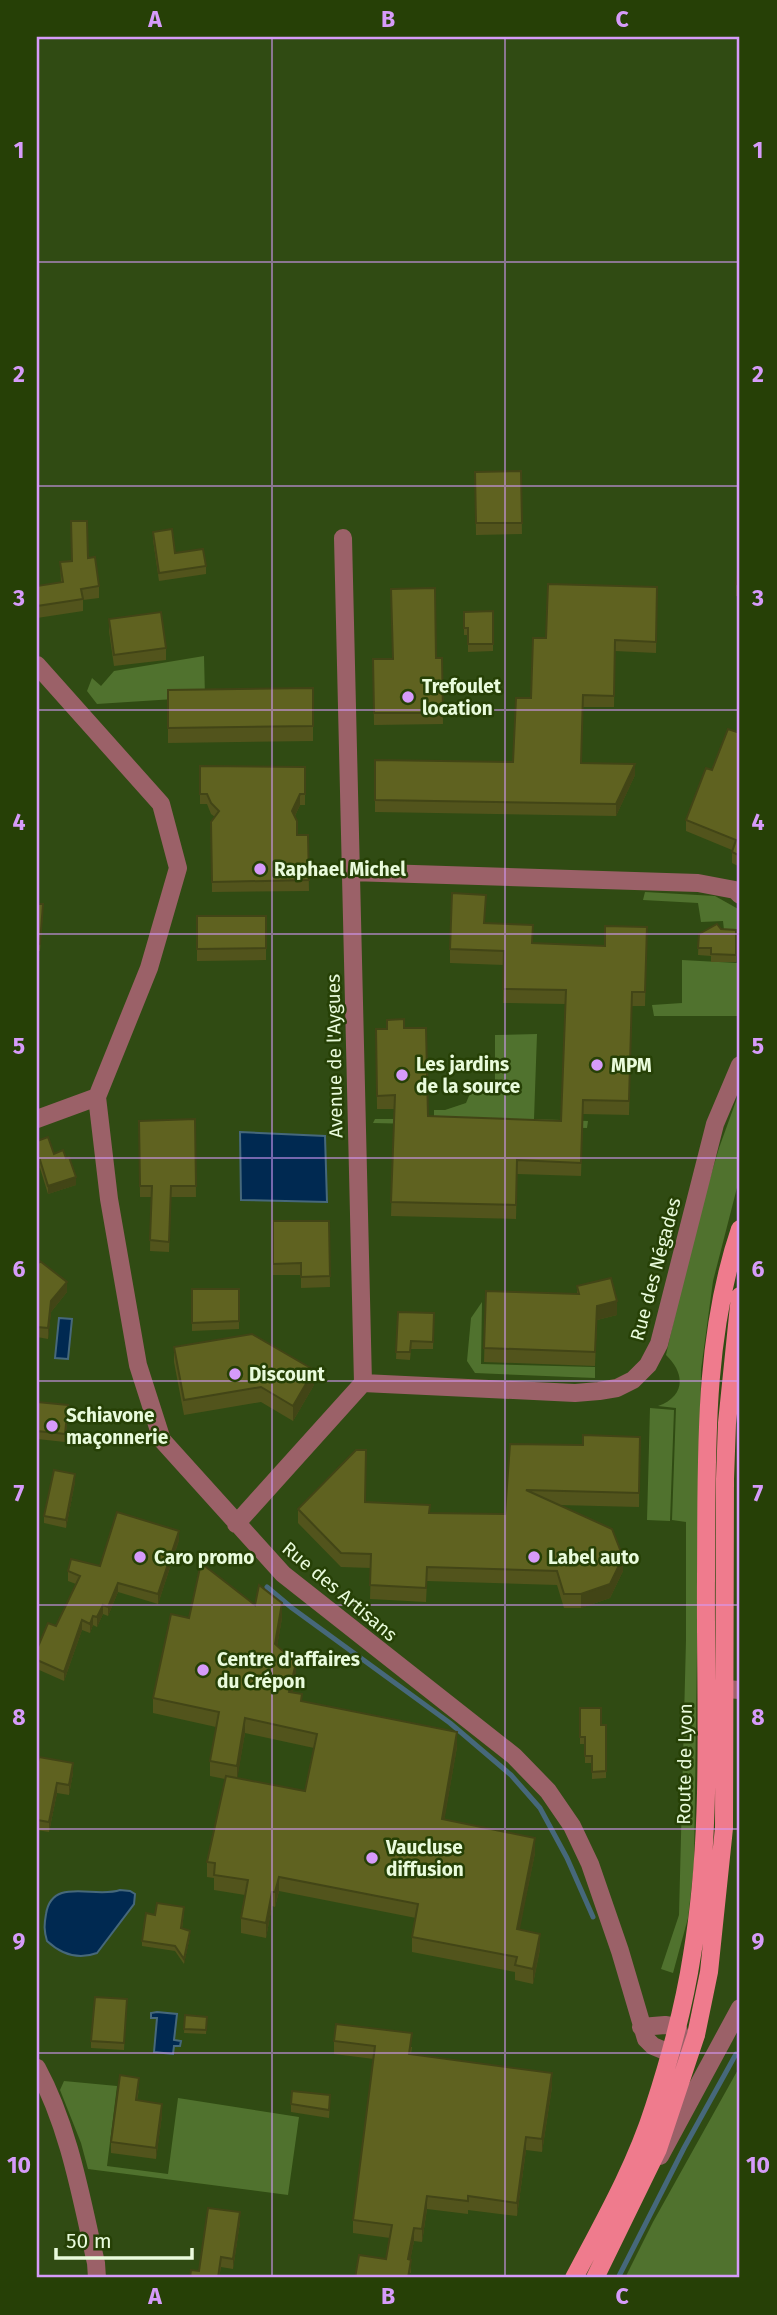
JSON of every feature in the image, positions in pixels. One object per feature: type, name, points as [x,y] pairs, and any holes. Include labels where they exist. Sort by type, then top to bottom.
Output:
[{"type":"main road","name":"Route de Lyon","points":[[574,2278],[631,2165],[676,2050],[677,2027],[692,1954],[705,1823],[711,1379],[719,1315],[740,1229]]},
{"type":"main road","name":"Route de Lyon","points":[[595,2278],[658,2149],[696,2035],[710,1958],[724,1828],[732,1690],[727,1423],[740,1296]]},
{"type":"street","name":"Avenue de l'Aygues","points":[[343,538],[363,1383]]},
{"type":"street","points":[[37,665],[161,804],[178,868],[149,968],[97,1097],[37,1119]]},
{"type":"street","points":[[350,872],[698,883],[734,890],[740,895]]},
{"type":"street","name":"Rue des Négades","points":[[363,1383],[575,1393],[617,1388],[633,1380],[648,1365],[659,1344],[715,1124],[740,1065]]},
{"type":"street","name":"Rue des Artisans","points":[[97,1097],[109,1199],[138,1365],[162,1440],[283,1574],[514,1756],[548,1791],[572,1826],[590,1864],[646,2039],[653,2046],[676,2050]]},
{"type":"street","points":[[236,1524],[363,1383]]},
{"type":"street","points":[[705,1687],[732,1690]]},
{"type":"street","points":[[632,2204],[740,2008]]},
{"type":"street","points":[[641,2027],[677,2027]]},
{"type":"street","points":[[658,2149],[676,2050],[696,2035]]},
{"type":"street","points":[[37,2067],[48,2088],[69,2148],[96,2263],[97,2278]]},
{"type":"green space","points":[[204,656],[205,697],[97,704],[87,691],[92,678],[101,686],[114,671]]},
{"type":"green space","points":[[645,892],[715,896],[740,910],[740,1016],[654,1016],[652,1005],[682,1003],[682,960],[737,963],[738,932],[724,930],[723,921],[701,922],[698,903],[643,900]]},
{"type":"green space","points":[[537,1034],[534,1119],[588,1121],[587,1128],[373,1123],[375,1119],[434,1119],[434,1110],[445,1110],[466,1103],[474,1084],[491,1090],[495,1081],[495,1035]]},
{"type":"green space","points":[[740,1090],[740,1176],[713,1281],[701,1370],[694,1865],[688,1918],[673,1973],[661,1969],[679,1915],[686,1640],[686,1522],[672,1520],[676,1408],[658,1406],[674,1396],[680,1384],[677,1369],[666,1355],[692,1239],[719,1148]]},
{"type":"green space","points":[[482,1302],[481,1364],[595,1367],[595,1378],[475,1373],[467,1361],[471,1318]]},
{"type":"green space","points":[[650,1408],[674,1410],[670,1521],[647,1520]]},
{"type":"green space","points":[[740,2066],[740,2278],[625,2278],[653,2222]]},
{"type":"green space","points":[[64,2081],[117,2086],[107,2166],[168,2174],[178,2098],[299,2117],[288,2195],[88,2169],[60,2090]]},
{"type":"water","points":[[240,1132],[325,1136],[327,1202],[241,1200]]},
{"type":"water","points":[[59,1318],[72,1319],[68,1359],[55,1358]]},
{"type":"water","points":[[120,1890],[135,1894],[134,1904],[97,1953],[83,1956],[70,1954],[47,1941],[46,1914],[50,1902],[57,1895],[76,1891]]},
{"type":"water","points":[[151,2013],[177,2014],[174,2040],[181,2041],[180,2046],[174,2046],[173,2054],[154,2052],[157,2018],[151,2018]]},
{"type":"building","points":[[521,471],[522,523],[476,523],[475,472]]},
{"type":"building","points":[[71,521],[87,521],[88,558],[95,557],[99,586],[81,589],[83,599],[37,606],[37,586],[63,582],[60,562],[72,561]]},
{"type":"building","points":[[172,529],[175,553],[203,549],[206,566],[159,573],[153,532]]},
{"type":"building","points":[[740,552],[740,585],[736,584]]},
{"type":"building","points":[[548,584],[657,587],[656,642],[615,640],[614,696],[583,695],[581,763],[635,764],[616,804],[375,800],[375,760],[513,762],[516,698],[531,698],[533,638],[546,638]]},
{"type":"building","points":[[435,588],[436,658],[442,658],[443,713],[374,713],[373,659],[393,659],[391,589]]},
{"type":"building","points":[[493,611],[493,644],[468,644],[464,612]]},
{"type":"building","points":[[161,612],[166,648],[114,655],[109,619]]},
{"type":"building","points":[[313,688],[313,726],[168,728],[168,690]]},
{"type":"building","points":[[728,729],[740,733],[740,856],[732,852],[736,840],[686,820],[706,768],[712,770]]},
{"type":"building","points":[[200,766],[305,767],[305,794],[300,794],[292,811],[297,821],[297,835],[308,835],[309,880],[212,882],[211,822],[219,811],[207,794],[200,794]]},
{"type":"building","points":[[452,893],[486,895],[484,923],[533,925],[532,943],[605,946],[605,926],[647,927],[645,992],[632,992],[629,1101],[583,1100],[581,1163],[517,1160],[516,1205],[391,1202],[395,1095],[377,1096],[376,1029],[387,1029],[387,1020],[404,1019],[404,1028],[426,1028],[428,1116],[561,1121],[566,990],[503,989],[504,951],[450,949]]},
{"type":"building","points":[[37,904],[43,904],[40,944],[37,944]]},
{"type":"building","points":[[197,916],[266,916],[266,948],[197,949]]},
{"type":"building","points":[[717,924],[721,929],[736,930],[736,955],[711,954],[711,948],[698,948],[699,934]]},
{"type":"building","points":[[195,1119],[196,1186],[171,1186],[169,1242],[150,1240],[152,1186],[140,1186],[139,1121]]},
{"type":"building","points":[[48,1137],[54,1154],[63,1150],[66,1158],[69,1157],[76,1177],[48,1186],[40,1160],[37,1161],[37,1141]]},
{"type":"building","points":[[273,1221],[329,1221],[330,1276],[301,1277],[301,1263],[273,1264]]},
{"type":"building","points":[[40,1261],[67,1282],[51,1301],[48,1328],[37,1327],[37,1265]]},
{"type":"building","points":[[611,1278],[617,1301],[597,1306],[595,1352],[484,1348],[486,1291],[579,1294],[577,1286]]},
{"type":"building","points":[[192,1289],[239,1289],[239,1321],[192,1323]]},
{"type":"building","points":[[398,1312],[434,1313],[433,1342],[411,1341],[410,1352],[396,1352]]},
{"type":"building","name":"Discount","points":[[252,1334],[314,1370],[293,1406],[261,1387],[184,1400],[174,1347]]},
{"type":"building","name":"Schiavone maçonnerie","points":[[37,1402],[68,1405],[65,1434],[37,1431]]},
{"type":"building","points":[[583,1435],[640,1437],[639,1493],[526,1490],[612,1529],[623,1557],[610,1584],[581,1594],[564,1594],[557,1571],[427,1567],[426,1588],[370,1585],[371,1554],[341,1553],[298,1509],[356,1450],[366,1450],[365,1502],[430,1505],[429,1513],[505,1514],[510,1444],[583,1445]]},
{"type":"building","points":[[54,1470],[75,1474],[66,1520],[44,1516]]},
{"type":"building","points":[[117,1512],[179,1531],[158,1594],[118,1583],[108,1607],[103,1605],[90,1624],[82,1620],[64,1672],[37,1660],[37,1649],[48,1623],[56,1626],[80,1576],[68,1571],[71,1559],[100,1566]]},
{"type":"building","points":[[201,1563],[255,1605],[259,1585],[282,1603],[275,1644],[296,1663],[289,1692],[302,1694],[301,1701],[457,1732],[442,1819],[535,1838],[517,1929],[540,1934],[533,1969],[515,1965],[517,1957],[412,1937],[418,1904],[279,1877],[275,1892],[272,1892],[266,1923],[241,1918],[248,1880],[214,1875],[215,1863],[207,1862],[226,1776],[305,1791],[317,1734],[245,1718],[237,1766],[210,1761],[219,1712],[153,1698],[171,1614],[189,1618]]},
{"type":"building","points":[[580,1708],[601,1708],[601,1725],[606,1725],[606,1771],[592,1772],[592,1756],[585,1756],[585,1737],[580,1737]]},
{"type":"building","points":[[39,1757],[73,1763],[69,1785],[57,1783],[49,1822],[37,1820]]},
{"type":"building","points":[[157,1903],[184,1907],[181,1928],[190,1931],[184,1959],[175,1946],[142,1941],[146,1913],[155,1915]]},
{"type":"building","points":[[95,1997],[127,1999],[124,2043],[91,2041]]},
{"type":"building","points":[[185,2015],[207,2017],[206,2030],[184,2029]]},
{"type":"building","points":[[336,2024],[412,2033],[409,2054],[552,2073],[542,2139],[526,2137],[517,2203],[468,2196],[468,2201],[427,2196],[422,2229],[414,2228],[408,2259],[411,2260],[408,2278],[355,2278],[359,2255],[386,2259],[392,2225],[353,2220],[375,2046],[334,2041]]},
{"type":"building","points":[[120,2075],[139,2078],[136,2100],[162,2104],[156,2148],[111,2142]]},
{"type":"building","points":[[292,2091],[330,2095],[329,2110],[291,2104]]},
{"type":"building","points":[[208,2208],[240,2212],[233,2259],[221,2257],[218,2278],[190,2278],[191,2270],[199,2271]]},
{"type":"waterway","points":[[267,1587],[450,1723],[511,1775],[540,1808],[567,1858],[593,1917]]},
{"type":"waterway","points":[[618,2278],[684,2148],[736,2054]]},
{"type":"place","name":"Trefoulet location","points":[[408,697]]},
{"type":"place","name":"Raphael Michel","points":[[260,869]]},
{"type":"place","name":"MPM","points":[[597,1065]]},
{"type":"place","name":"Les jardins de la source","points":[[402,1075]]},
{"type":"place","name":"Discount","points":[[235,1374]]},
{"type":"place","name":"Schiavone maçonnerie","points":[[52,1426]]},
{"type":"place","name":"Caro promo","points":[[140,1557]]},
{"type":"place","name":"Label auto","points":[[534,1557]]},
{"type":"place","name":"Centre d'affaires du Crépon","points":[[203,1670]]},
{"type":"place","name":"Vaucluse diffusion","points":[[372,1858]]}]
